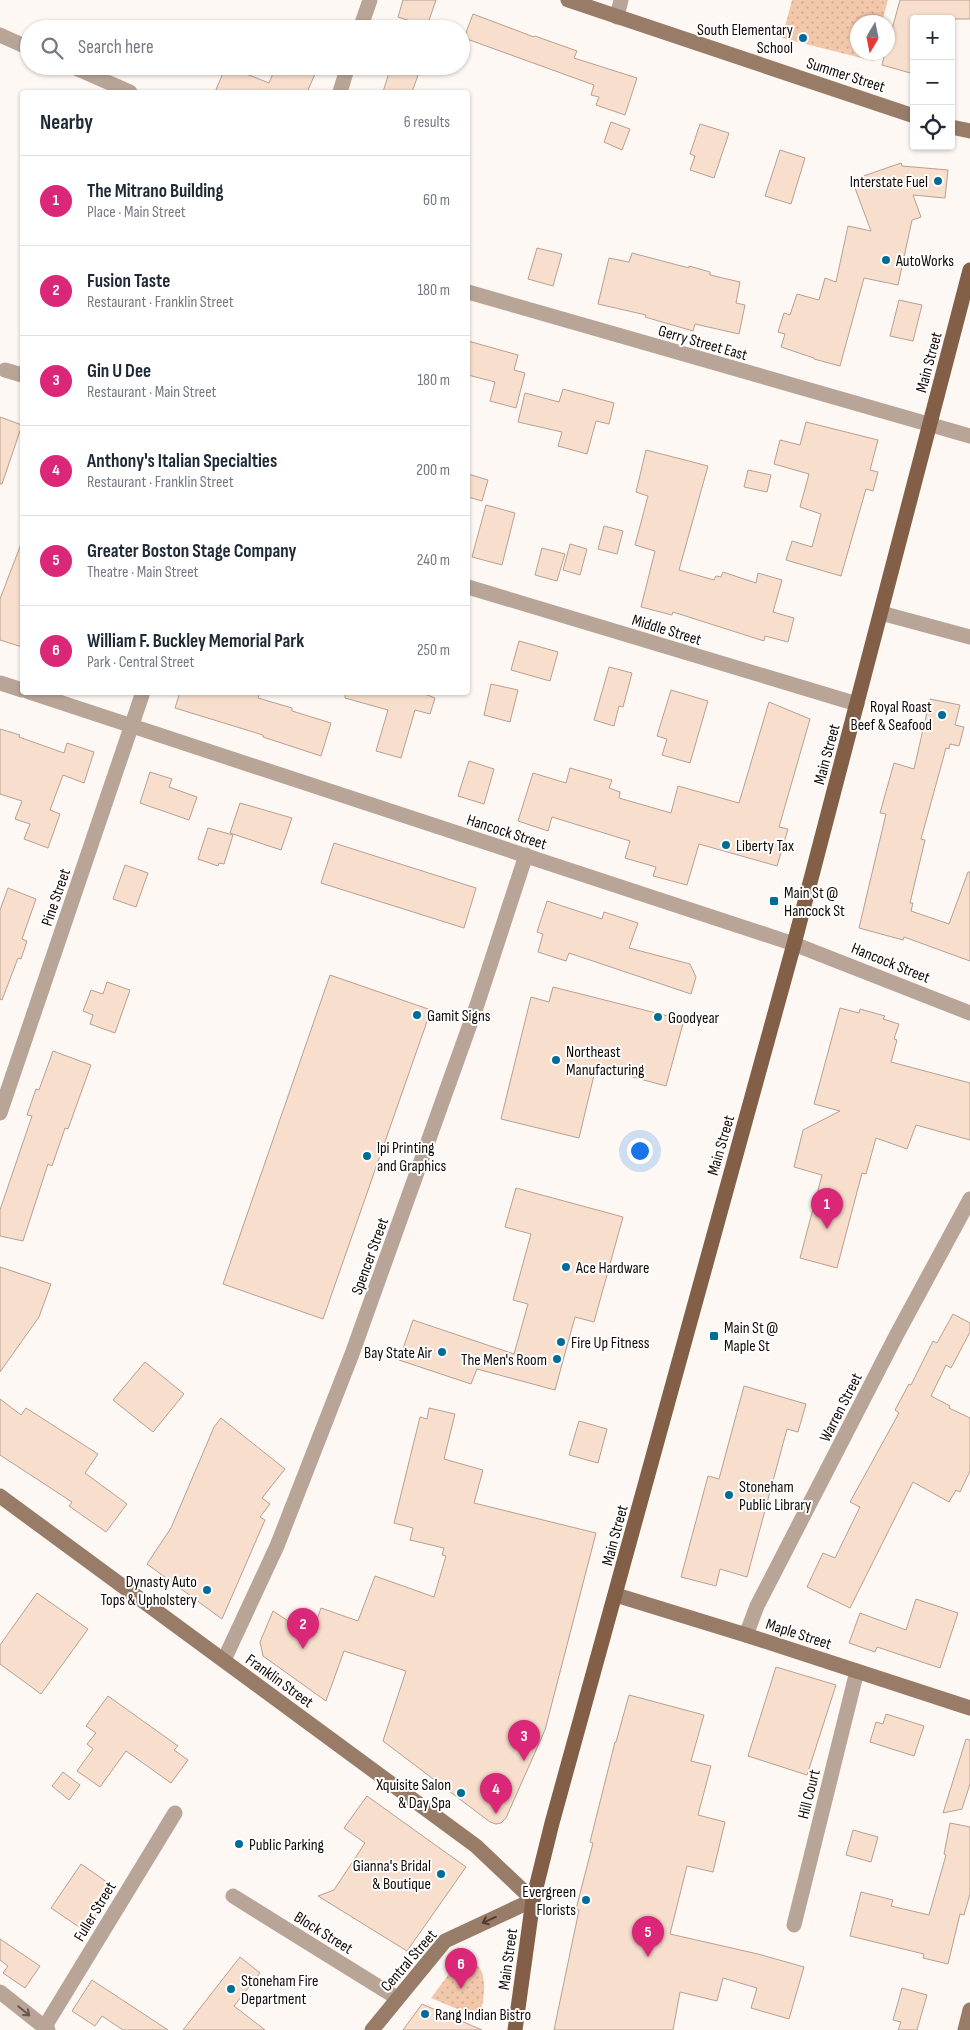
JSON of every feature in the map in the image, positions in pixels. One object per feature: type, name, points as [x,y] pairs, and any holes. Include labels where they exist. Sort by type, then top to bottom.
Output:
[{"type":"main road","name":"Summer Street","points":[[568,0],[910,115]]},
{"type":"main road","points":[[955,128],[970,131]]},
{"type":"main road","name":"Main Street","points":[[515,2030],[533,1900],[552,1823],[794,944],[970,270]]},
{"type":"main road","name":"Franklin Street","points":[[0,1496],[476,1846],[533,1900]]},
{"type":"main road","name":"Maple Street","points":[[616,1595],[746,1634],[970,1708]]},
{"type":"main road","name":"Central Street","points":[[372,2030],[447,1939],[533,1900]]},
{"type":"main road","points":[[965,2030],[970,2010]]},
{"type":"street","points":[[363,20],[370,0]]},
{"type":"street","points":[[617,17],[621,0]]},
{"type":"street","points":[[0,35],[20,44]]},
{"type":"street","points":[[91,75],[125,90]]},
{"type":"street","points":[[341,90],[345,75]]},
{"type":"street","name":"Gerry Street East","points":[[470,293],[970,436]]},
{"type":"street","points":[[5,370],[20,374]]},
{"type":"street","name":"Middle Street","points":[[470,588],[857,704]]},
{"type":"street","points":[[881,612],[970,637]]},
{"type":"street","points":[[0,683],[20,689]]},
{"type":"street","name":"Hancock Street","points":[[38,695],[794,944],[970,1013]]},
{"type":"street","name":"Pine Street","points":[[0,1113],[142,695]]},
{"type":"street","name":"Spencer Street","points":[[224,1660],[277,1546],[352,1354],[478,1002],[526,855]]},
{"type":"street","name":"Warren Street","points":[[746,1634],[757,1606],[910,1310],[970,1199]]},
{"type":"street","name":"Hill Court","points":[[794,1925],[857,1671]]},
{"type":"street","name":"Fuller Street","points":[[46,2029],[174,1813]]},
{"type":"street","name":"Block Street","points":[[233,1896],[397,1998]]},
{"type":"street","points":[[0,1992],[46,2029]]},
{"type":"shaded area","points":[[792,0],[888,0],[884,15],[850,15],[850,55],[782,38]]},
{"type":"shaded area","points":[[466,1960],[480,1968],[483,1975],[484,1993],[479,2018],[431,1998],[457,1963]]},
{"type":"building","points":[[403,0],[436,0],[429,20],[407,20],[398,17]]},
{"type":"building","points":[[900,0],[970,0],[970,19],[955,19],[955,15],[910,15],[910,73],[882,65],[883,60],[895,60],[895,18]]},
{"type":"building","points":[[473,14],[577,51],[574,58],[637,78],[625,115],[596,105],[599,97],[591,95],[594,85],[470,40],[470,22]]},
{"type":"building","points":[[222,75],[249,75],[269,83],[272,75],[315,75],[308,90],[216,90]]},
{"type":"building","points":[[388,75],[418,75],[413,90],[384,90]]},
{"type":"building","points":[[611,122],[630,129],[622,150],[604,142]]},
{"type":"building","points":[[700,124],[729,133],[714,178],[690,170],[695,156],[690,154]]},
{"type":"building","points":[[780,150],[805,158],[791,204],[765,196]]},
{"type":"building","points":[[901,163],[902,166],[948,170],[945,198],[913,195],[921,217],[912,220],[898,285],[864,278],[840,366],[781,347],[785,334],[778,332],[784,313],[790,315],[797,294],[819,300],[825,278],[836,282],[848,226],[871,231],[852,180]]},
{"type":"building","points":[[537,248],[562,254],[553,286],[528,279]]},
{"type":"building","points":[[632,253],[689,268],[689,266],[710,272],[710,275],[740,282],[736,303],[745,305],[739,334],[695,324],[693,331],[645,317],[646,315],[598,304],[609,258],[629,262]]},
{"type":"building","points":[[899,300],[922,305],[913,341],[890,336]]},
{"type":"building","points":[[470,342],[518,355],[514,370],[525,373],[516,408],[490,401],[495,382],[470,376]]},
{"type":"building","points":[[563,389],[614,403],[609,424],[596,421],[587,454],[558,446],[562,432],[518,422],[525,393],[559,402]]},
{"type":"building","points":[[0,417],[20,424],[20,431],[2,484],[0,484]]},
{"type":"building","points":[[806,422],[878,440],[870,470],[878,472],[873,491],[866,489],[841,576],[786,560],[792,541],[812,547],[821,514],[800,507],[809,474],[774,464],[780,440],[800,445]]},
{"type":"building","points":[[646,450],[708,466],[679,570],[714,580],[716,576],[721,577],[723,572],[756,583],[758,573],[782,580],[773,612],[794,618],[788,642],[765,636],[764,641],[673,612],[672,615],[641,607],[655,551],[635,545],[648,496],[636,492]]},
{"type":"building","points":[[748,470],[771,475],[767,492],[744,487]]},
{"type":"building","points":[[470,475],[488,480],[482,501],[470,498]]},
{"type":"building","points":[[486,505],[515,513],[502,565],[472,557]]},
{"type":"building","points":[[604,526],[623,531],[617,554],[598,549]]},
{"type":"building","points":[[570,544],[587,549],[580,575],[563,570]]},
{"type":"building","points":[[20,547],[20,646],[0,640],[0,599]]},
{"type":"building","points":[[542,548],[565,554],[557,581],[535,575]]},
{"type":"building","points":[[519,641],[558,652],[550,681],[511,670]]},
{"type":"building","points":[[609,667],[632,673],[623,707],[619,706],[614,726],[594,720]]},
{"type":"building","points":[[491,684],[518,690],[510,722],[484,715]]},
{"type":"building","points":[[671,690],[708,701],[690,763],[662,755],[667,739],[657,736]]},
{"type":"building","points":[[179,695],[259,695],[258,698],[292,708],[292,711],[331,723],[321,756],[263,737],[263,735],[175,708]]},
{"type":"building","points":[[345,695],[428,695],[435,698],[430,714],[415,710],[401,758],[376,751],[388,710],[345,698]]},
{"type":"building","points":[[930,699],[960,705],[955,725],[964,727],[959,746],[950,744],[949,749],[946,748],[921,839],[925,840],[910,903],[913,903],[911,911],[949,924],[968,872],[970,872],[970,961],[904,937],[903,940],[859,928],[886,814],[880,813],[894,763],[914,769]]},
{"type":"building","points":[[769,702],[810,719],[779,827],[788,829],[777,866],[699,844],[687,885],[653,876],[656,867],[625,858],[630,841],[552,817],[548,831],[518,821],[533,773],[566,783],[570,768],[612,780],[609,788],[620,792],[619,798],[671,813],[678,786],[739,803]]},
{"type":"building","points":[[0,729],[64,753],[67,743],[94,752],[84,783],[63,775],[50,810],[60,814],[48,848],[24,839],[30,824],[15,819],[22,801],[0,794]]},
{"type":"building","points":[[469,761],[494,769],[484,804],[458,796]]},
{"type":"building","points":[[150,772],[172,779],[169,787],[197,797],[189,820],[140,803]]},
{"type":"building","points":[[240,803],[292,818],[281,850],[230,833]]},
{"type":"building","points":[[208,828],[233,835],[224,864],[219,863],[218,866],[198,859]]},
{"type":"building","points":[[334,843],[476,888],[464,928],[321,883]]},
{"type":"building","points":[[125,865],[148,873],[136,907],[113,899]]},
{"type":"building","points":[[8,888],[36,899],[22,939],[27,941],[21,959],[18,958],[2,1000],[0,999],[0,910]]},
{"type":"building","points":[[547,901],[602,919],[604,912],[638,923],[629,948],[690,964],[696,977],[691,994],[569,953],[566,961],[538,952],[543,934],[537,932]]},
{"type":"building","points":[[330,975],[431,1010],[323,1319],[223,1284]]},
{"type":"building","points":[[107,982],[130,990],[115,1033],[90,1024],[93,1015],[83,1011],[91,990],[103,994]]},
{"type":"building","name":"Northeast Manufacturing","points":[[553,987],[684,1020],[666,1086],[596,1067],[579,1138],[501,1119],[531,997],[549,1002]]},
{"type":"building","points":[[840,1008],[859,1013],[860,1009],[885,1016],[883,1019],[899,1024],[894,1039],[897,1040],[891,1062],[970,1083],[970,1140],[916,1125],[907,1149],[876,1138],[866,1174],[862,1173],[837,1268],[800,1258],[822,1175],[794,1167],[803,1130],[840,1111],[814,1104]]},
{"type":"building","points":[[53,1051],[91,1065],[68,1129],[65,1128],[52,1166],[48,1164],[23,1241],[0,1236],[0,1210],[32,1116],[27,1115],[36,1089],[39,1090]]},
{"type":"building","points":[[516,1188],[623,1217],[594,1322],[575,1317],[555,1390],[477,1369],[471,1384],[399,1360],[413,1320],[514,1354],[528,1304],[513,1300],[531,1234],[505,1227]]},
{"type":"building","points":[[0,1267],[51,1284],[39,1317],[0,1372]]},
{"type":"building","points":[[953,1314],[970,1323],[970,1332],[951,1368],[946,1365],[931,1396],[950,1406],[949,1408],[970,1418],[970,1471],[960,1492],[956,1490],[949,1502],[913,1482],[850,1608],[807,1587],[823,1553],[835,1558],[860,1507],[850,1502],[899,1413],[895,1410],[909,1384],[911,1385],[933,1341],[937,1343]]},
{"type":"building","points":[[145,1362],[184,1394],[153,1432],[113,1400]]},
{"type":"building","name":"Stoneham Public Library","points":[[744,1386],[806,1404],[798,1432],[787,1429],[747,1577],[720,1569],[716,1586],[681,1577],[708,1476],[719,1479]]},
{"type":"building","points":[[0,1399],[21,1415],[26,1408],[98,1454],[85,1473],[127,1504],[106,1532],[69,1506],[72,1502],[0,1455]]},
{"type":"building","points":[[429,1408],[455,1414],[444,1459],[483,1470],[474,1503],[596,1533],[545,1730],[506,1818],[501,1823],[496,1824],[490,1822],[383,1741],[406,1671],[344,1651],[326,1701],[263,1656],[260,1642],[273,1611],[311,1636],[321,1608],[358,1621],[375,1576],[434,1597],[446,1556],[442,1555],[444,1548],[410,1540],[413,1528],[394,1523],[420,1417],[427,1419]]},
{"type":"building","points":[[221,1418],[285,1469],[262,1498],[270,1504],[260,1517],[265,1520],[222,1619],[147,1564],[171,1528],[214,1427]]},
{"type":"building","points":[[579,1421],[607,1429],[598,1463],[569,1455]]},
{"type":"building","points":[[37,1593],[88,1629],[41,1694],[0,1664],[0,1645]]},
{"type":"building","points":[[916,1599],[958,1613],[940,1668],[877,1647],[875,1652],[849,1643],[860,1613],[906,1630]]},
{"type":"building","points":[[776,1667],[836,1685],[807,1775],[748,1756]]},
{"type":"building","points":[[629,1695],[704,1715],[691,1761],[711,1766],[698,1815],[725,1822],[713,1872],[687,1866],[670,1934],[758,1954],[804,1967],[789,2019],[751,2008],[757,1988],[723,1978],[717,2001],[680,1992],[673,2030],[554,2030],[579,1910],[576,1909],[593,1843],[590,1842]]},
{"type":"building","points":[[108,1696],[178,1746],[174,1750],[188,1760],[171,1783],[126,1751],[100,1787],[77,1771],[93,1749],[87,1744],[96,1733],[86,1726]]},
{"type":"building","points":[[886,1714],[924,1726],[914,1756],[870,1742],[876,1722],[883,1724]]},
{"type":"building","points":[[966,1739],[970,1740],[970,1784],[962,1809],[943,1813]]},
{"type":"building","points":[[63,1772],[80,1785],[69,1800],[52,1786]]},
{"type":"building","points":[[367,1796],[466,1867],[407,1951],[318,1896],[334,1890],[365,1843],[344,1828]]},
{"type":"building","points":[[950,1823],[970,1827],[970,1894],[964,1915],[960,1914],[948,1964],[923,1958],[924,1954],[850,1936],[861,1892],[893,1900],[891,1906],[929,1915],[946,1855],[944,1854]]},
{"type":"building","points":[[853,1830],[878,1837],[871,1862],[846,1855]]},
{"type":"building","points":[[81,1864],[114,1887],[85,1931],[51,1908]]},
{"type":"building","points":[[0,1939],[40,1966],[25,1988],[3,1973],[8,1966],[0,1960]]},
{"type":"building","name":"Stoneham Fire Department","points":[[240,1957],[260,1973],[234,2006],[265,2030],[183,2030]]},
{"type":"building","points":[[92,1980],[168,2030],[123,2030],[102,2016],[95,2026],[72,2011]]},
{"type":"building","points":[[902,1988],[927,1995],[917,2030],[898,2030],[901,2022],[893,2020]]},
{"type":"building","points":[[422,2004],[482,2030],[403,2030]]},
{"type":"place","name":"South Elementary School","points":[[803,38]]},
{"type":"place","name":"Interstate Fuel","points":[[938,181]]},
{"type":"place","name":"AutoWorks","points":[[886,260]]},
{"type":"place","name":"Royal Roast Beef & Seafood","points":[[942,715]]},
{"type":"place","name":"Liberty Tax","points":[[726,845]]},
{"type":"place","name":"Main St @ Hancock St","points":[[774,901]]},
{"type":"place","name":"Gamit Signs","points":[[417,1015]]},
{"type":"place","name":"Goodyear","points":[[658,1017]]},
{"type":"place","name":"Northeast Manufacturing","points":[[556,1060]]},
{"type":"place","name":"lpi Printing and Graphics","points":[[367,1156]]},
{"type":"place","name":"The Mitrano Building","points":[[827,1229]]},
{"type":"place","name":"Ace Hardware","points":[[566,1267]]},
{"type":"place","name":"Main St @ Maple St","points":[[714,1336]]},
{"type":"place","name":"Fire Up Fitness","points":[[561,1342]]},
{"type":"place","name":"Bay State Air","points":[[442,1352]]},
{"type":"place","name":"The Men's Room","points":[[557,1359]]},
{"type":"place","name":"Stoneham Public Library","points":[[729,1495]]},
{"type":"place","name":"Dynasty Auto Tops & Upholstery","points":[[207,1590]]},
{"type":"place","name":"Fusion Taste","points":[[303,1649]]},
{"type":"place","name":"Gin U Dee","points":[[524,1761]]},
{"type":"place","name":"Xquisite Salon & Day Spa","points":[[461,1793]]},
{"type":"place","name":"Anthony's Italian Specialties","points":[[496,1814]]},
{"type":"place","name":"Public Parking","points":[[239,1844]]},
{"type":"place","name":"Gianna's Bridal & Boutique","points":[[441,1874]]},
{"type":"place","name":"Evergreen Florists","points":[[586,1900]]},
{"type":"place","name":"Greater Boston Stage Company","points":[[648,1957]]},
{"type":"place","name":"Stoneham Fire Department","points":[[231,1989]]},
{"type":"place","name":"William F. Buckley Memorial Park","points":[[461,1989]]},
{"type":"place","name":"Rang Indian Bistro","points":[[425,2014]]}]
